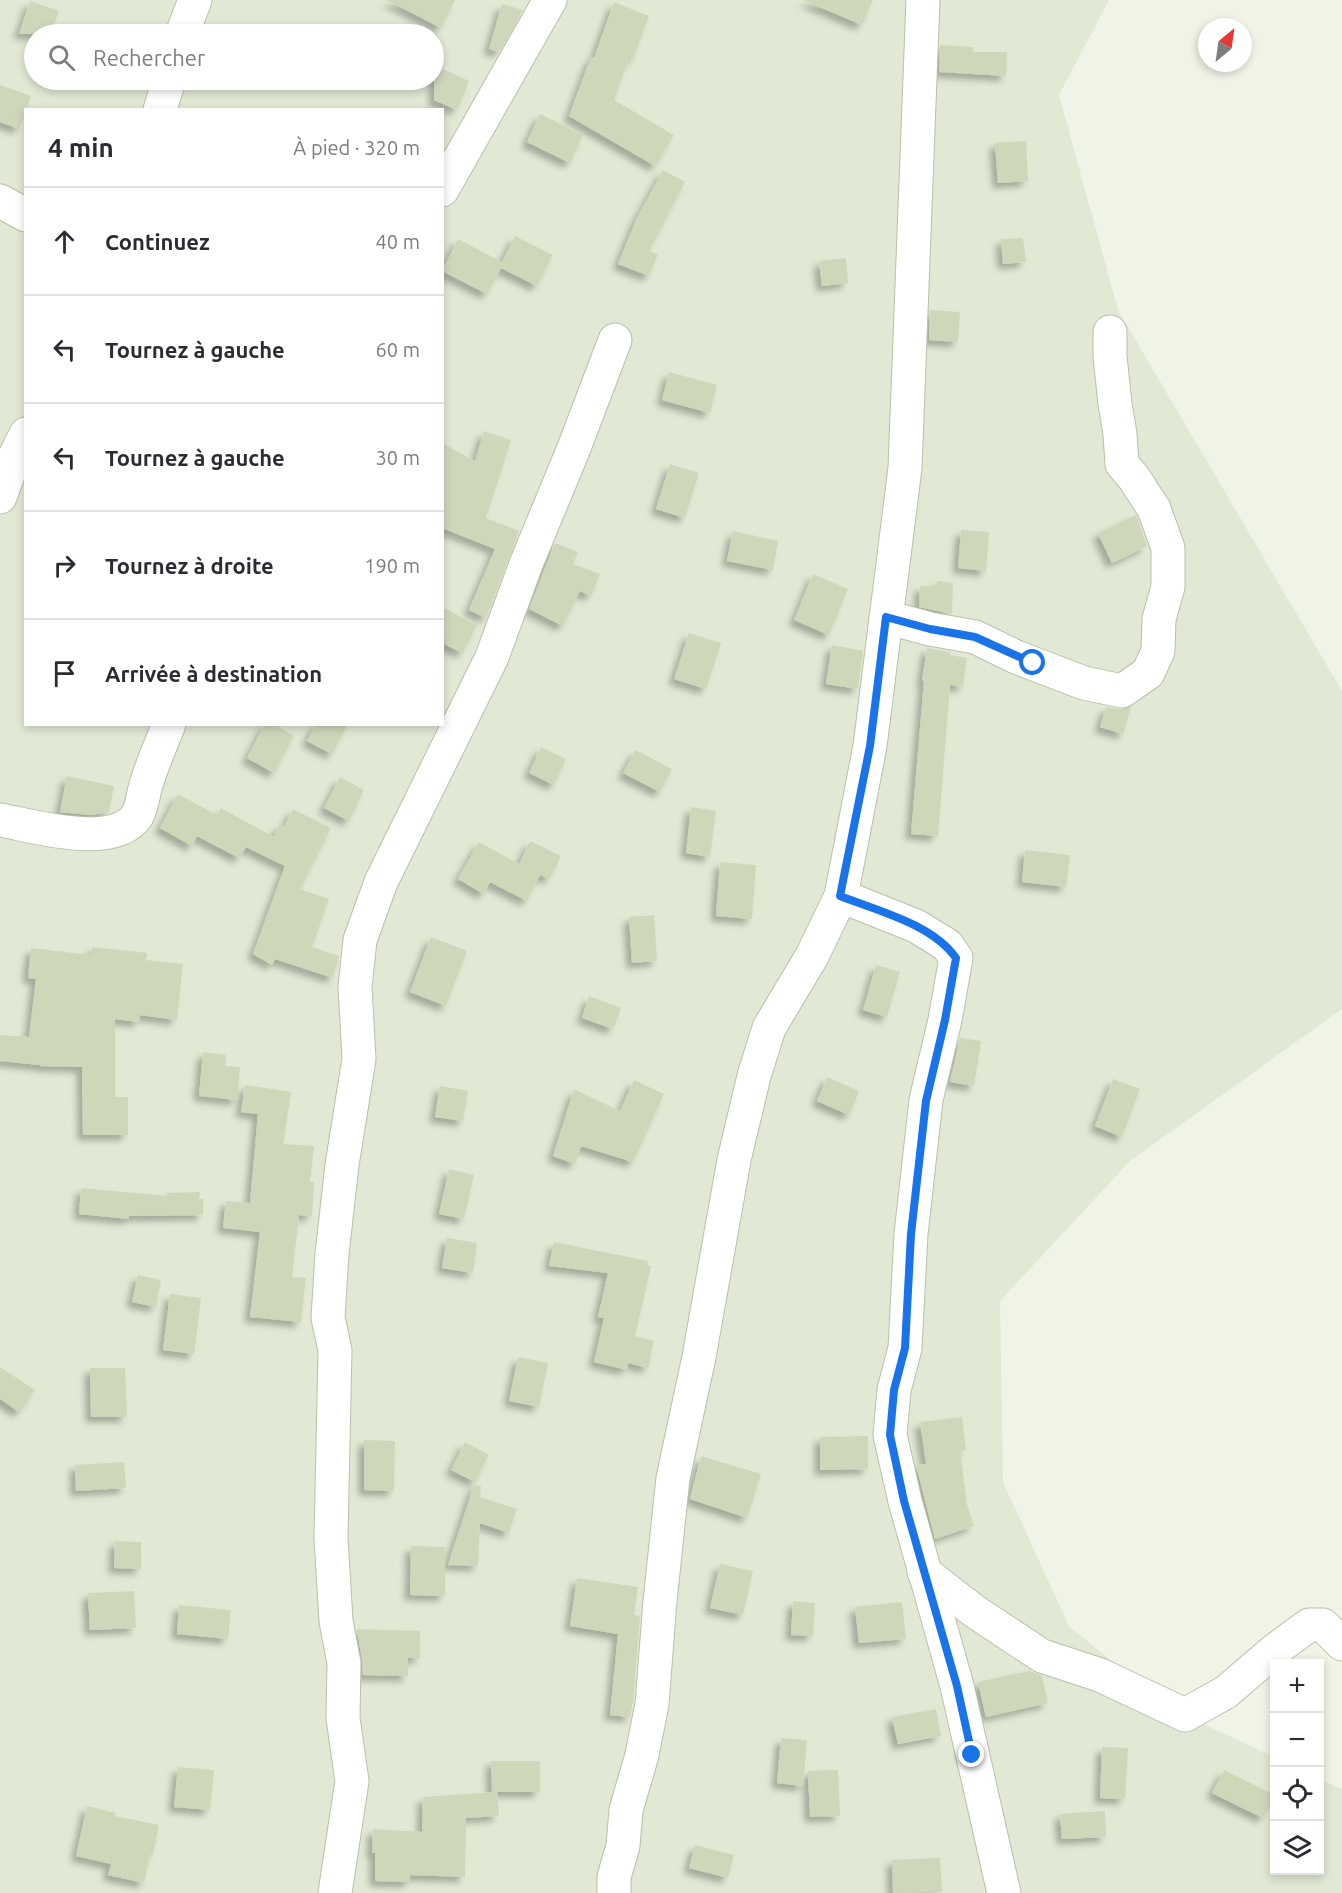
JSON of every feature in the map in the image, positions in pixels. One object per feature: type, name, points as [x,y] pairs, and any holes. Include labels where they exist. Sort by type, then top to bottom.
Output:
[{"type":"street","points":[[186,24],[195,0]]},
{"type":"street","points":[[444,186],[550,0]]},
{"type":"street","points":[[614,1893],[614,1877],[623,1846],[626,1810],[642,1755],[652,1704],[673,1478],[699,1357],[734,1160],[754,1076],[769,1029],[812,956],[840,896],[870,746],[904,468],[923,0]]},
{"type":"street","points":[[161,108],[166,90]]},
{"type":"street","points":[[0,201],[24,214]]},
{"type":"street","points":[[886,617],[930,629],[975,637],[1016,657],[1084,683],[1122,691],[1148,673],[1158,651],[1159,619],[1168,587],[1168,548],[1154,509],[1122,464],[1110,356],[1110,332]]},
{"type":"street","points":[[335,1893],[352,1781],[343,1718],[344,1663],[336,1621],[331,1538],[335,1350],[328,1318],[332,1254],[342,1165],[359,1059],[355,987],[360,940],[381,882],[492,657],[526,564],[615,340]]},
{"type":"street","points":[[0,498],[14,458],[24,438]]},
{"type":"street","points":[[0,820],[78,834],[110,832],[128,824],[138,815],[146,784],[168,726]]},
{"type":"street","points":[[840,896],[916,926],[947,945],[956,958],[945,1020],[926,1101],[911,1234],[905,1348],[894,1390],[890,1435],[904,1501],[957,1686],[1004,1893]]},
{"type":"street","points":[[924,1572],[974,1611],[1042,1656],[1100,1675],[1185,1715],[1226,1692],[1275,1650],[1309,1625],[1323,1625],[1342,1644]]},
{"type":"shaded area","points":[[0,0],[1109,0],[1059,95],[1118,310],[1342,691],[1342,1009],[1130,1161],[1000,1301],[1003,1482],[1069,1626],[1169,1708],[1270,1755],[1270,1875],[1324,1875],[1324,1781],[1342,1789],[1342,1893],[0,1893]]},
{"type":"building","points":[[387,0],[455,0],[443,24],[433,24]]},
{"type":"building","points":[[803,0],[873,0],[862,25]]},
{"type":"building","points":[[30,1],[59,11],[54,24],[24,24],[24,34],[19,34]]},
{"type":"building","points":[[614,2],[649,16],[633,59],[629,58],[614,100],[674,135],[655,166],[569,116],[591,57],[594,58]]},
{"type":"building","points":[[502,4],[523,10],[499,52],[489,49]]},
{"type":"building","points":[[940,45],[973,47],[973,52],[1007,52],[1006,76],[939,72]]},
{"type":"building","points":[[444,70],[469,81],[457,110],[434,100],[434,90],[444,90]]},
{"type":"building","points":[[0,85],[31,96],[27,108],[24,108],[19,129],[0,122]]},
{"type":"building","points":[[540,114],[583,135],[570,163],[527,142]]},
{"type":"building","points":[[1026,141],[1028,181],[998,183],[995,143]]},
{"type":"building","points":[[663,170],[685,182],[649,251],[658,254],[649,276],[618,264],[636,220]]},
{"type":"building","points":[[515,236],[553,255],[537,286],[501,268],[487,294],[444,272],[444,267],[458,239],[502,262]]},
{"type":"building","points":[[1023,238],[1026,262],[1003,264],[1001,239]]},
{"type":"building","points":[[846,258],[848,283],[822,286],[819,261]]},
{"type":"building","points":[[930,310],[960,312],[958,342],[929,340]]},
{"type":"building","points":[[669,372],[717,385],[710,413],[662,400]]},
{"type":"building","points":[[484,431],[511,440],[486,518],[519,531],[486,618],[469,610],[495,549],[444,529],[444,444],[475,461]]},
{"type":"building","points":[[670,464],[699,473],[685,518],[656,509]]},
{"type":"building","points":[[1136,515],[1147,546],[1112,563],[1098,533]]},
{"type":"building","points":[[961,530],[989,532],[986,571],[958,568]]},
{"type":"building","points":[[733,531],[778,541],[773,570],[727,561]]},
{"type":"building","points":[[555,543],[578,552],[573,564],[600,574],[591,596],[580,591],[563,626],[529,609]]},
{"type":"building","points":[[813,574],[848,589],[829,635],[794,620]]},
{"type":"building","points":[[937,581],[953,583],[952,614],[919,607],[920,586],[937,586]]},
{"type":"building","points":[[444,608],[477,625],[462,653],[444,644]]},
{"type":"building","points":[[689,633],[721,643],[706,689],[674,679]]},
{"type":"building","points":[[832,645],[863,651],[858,689],[826,684]]},
{"type":"building","points":[[927,648],[967,658],[963,687],[950,685],[938,836],[911,834],[924,681],[922,680]]},
{"type":"building","points":[[1106,707],[1119,709],[1131,707],[1123,734],[1100,727]]},
{"type":"building","points":[[264,726],[277,726],[294,736],[274,773],[247,758]]},
{"type":"building","points":[[315,726],[347,726],[332,754],[307,741]]},
{"type":"building","points":[[541,747],[566,759],[554,785],[529,773]]},
{"type":"building","points":[[636,750],[672,769],[660,792],[623,773]]},
{"type":"building","points":[[67,776],[114,786],[109,812],[91,815],[60,812]]},
{"type":"building","points":[[340,777],[364,790],[349,821],[324,808]]},
{"type":"building","points":[[178,794],[217,815],[221,808],[274,837],[279,825],[284,827],[293,809],[331,828],[300,889],[329,899],[312,947],[339,956],[333,978],[275,959],[272,965],[253,954],[285,866],[246,847],[239,858],[197,836],[192,846],[160,828]]},
{"type":"building","points":[[691,807],[716,811],[710,857],[686,853]]},
{"type":"building","points":[[530,841],[561,856],[549,879],[540,875],[527,901],[490,882],[484,894],[458,879],[479,842],[519,864]]},
{"type":"building","points":[[1025,850],[1070,855],[1066,887],[1022,882]]},
{"type":"building","points":[[720,862],[756,865],[752,919],[716,916]]},
{"type":"building","points":[[654,915],[657,961],[632,963],[629,917]]},
{"type":"building","points":[[431,937],[467,951],[446,1006],[410,992]]},
{"type":"building","points":[[92,947],[147,953],[146,960],[183,964],[177,1020],[140,1015],[139,1022],[115,1019],[115,1097],[128,1097],[128,1135],[83,1135],[82,1067],[40,1066],[0,1061],[0,1035],[29,1037],[36,979],[28,978],[31,948],[91,955]]},
{"type":"building","points":[[876,965],[900,972],[887,1017],[863,1010]]},
{"type":"building","points":[[589,996],[621,1008],[613,1029],[582,1018]]},
{"type":"building","points":[[960,1038],[981,1041],[974,1086],[950,1082]]},
{"type":"building","points":[[203,1052],[226,1055],[225,1066],[240,1067],[237,1100],[199,1096]]},
{"type":"building","points":[[827,1077],[859,1091],[849,1115],[817,1101]]},
{"type":"building","points":[[1113,1079],[1140,1089],[1122,1137],[1095,1126]]},
{"type":"building","points":[[634,1080],[664,1094],[633,1162],[581,1146],[575,1164],[553,1156],[574,1089],[620,1111]]},
{"type":"building","points":[[245,1085],[291,1092],[283,1144],[314,1146],[310,1182],[314,1182],[312,1216],[299,1215],[292,1277],[306,1278],[301,1322],[250,1317],[260,1232],[223,1228],[226,1201],[250,1203],[258,1114],[241,1112]]},
{"type":"building","points":[[440,1086],[468,1091],[463,1121],[435,1117]]},
{"type":"building","points":[[449,1169],[474,1175],[464,1219],[439,1214]]},
{"type":"building","points":[[81,1188],[167,1196],[167,1193],[200,1192],[199,1199],[203,1199],[203,1215],[129,1216],[129,1219],[79,1214]]},
{"type":"building","points":[[447,1238],[477,1243],[473,1273],[442,1268]]},
{"type":"building","points":[[554,1242],[648,1261],[647,1265],[651,1266],[635,1336],[654,1341],[648,1368],[628,1363],[627,1370],[594,1362],[604,1318],[598,1317],[608,1273],[549,1266]]},
{"type":"building","points":[[138,1275],[161,1280],[156,1307],[132,1302]]},
{"type":"building","points":[[170,1294],[201,1298],[194,1354],[163,1350]]},
{"type":"building","points":[[518,1357],[548,1363],[539,1407],[509,1401]]},
{"type":"building","points":[[0,1367],[35,1390],[19,1412],[0,1399]]},
{"type":"building","points":[[90,1368],[125,1368],[127,1417],[91,1417]]},
{"type":"building","points":[[962,1417],[966,1450],[960,1450],[967,1505],[974,1526],[935,1539],[916,1465],[926,1464],[920,1422]]},
{"type":"building","points":[[868,1436],[868,1469],[820,1470],[820,1437]]},
{"type":"building","points":[[364,1440],[395,1441],[394,1491],[364,1490]]},
{"type":"building","points":[[465,1442],[489,1455],[475,1482],[451,1470]]},
{"type":"building","points":[[701,1456],[761,1474],[747,1518],[690,1499]]},
{"type":"building","points":[[124,1462],[126,1488],[76,1491],[75,1465]]},
{"type":"building","points":[[474,1485],[481,1486],[480,1497],[517,1509],[509,1533],[480,1523],[478,1566],[448,1565]]},
{"type":"building","points":[[115,1541],[141,1542],[141,1569],[114,1568]]},
{"type":"building","points":[[411,1546],[445,1547],[445,1596],[410,1595]]},
{"type":"building","points":[[720,1564],[753,1571],[743,1615],[710,1608]]},
{"type":"building","points":[[577,1578],[638,1587],[634,1615],[640,1616],[630,1717],[610,1715],[618,1634],[570,1626]]},
{"type":"building","points":[[134,1591],[136,1628],[90,1630],[88,1593]]},
{"type":"building","points":[[793,1601],[815,1603],[813,1636],[791,1635]]},
{"type":"building","points":[[902,1602],[906,1639],[859,1643],[855,1607]]},
{"type":"building","points":[[179,1605],[231,1610],[228,1639],[177,1634]]},
{"type":"building","points":[[357,1629],[420,1631],[420,1658],[408,1658],[408,1676],[363,1675]]},
{"type":"building","points":[[1030,1671],[1042,1676],[1048,1703],[986,1717],[978,1682]]},
{"type":"building","points":[[936,1709],[941,1736],[898,1744],[892,1717]]},
{"type":"building","points":[[781,1738],[807,1740],[803,1786],[777,1783]]},
{"type":"building","points":[[1102,1747],[1128,1748],[1125,1799],[1100,1798]]},
{"type":"building","points":[[491,1761],[540,1761],[540,1792],[497,1792],[499,1816],[466,1818],[465,1877],[410,1875],[410,1882],[375,1881],[375,1853],[372,1853],[373,1829],[422,1832],[423,1797],[495,1792],[492,1792]]},
{"type":"building","points":[[178,1767],[214,1770],[210,1810],[174,1807]]},
{"type":"building","points":[[838,1770],[840,1816],[810,1817],[808,1771]]},
{"type":"building","points":[[1224,1770],[1270,1793],[1270,1805],[1263,1818],[1212,1793]]},
{"type":"building","points":[[87,1806],[116,1813],[115,1816],[159,1825],[144,1883],[108,1875],[111,1864],[76,1856]]},
{"type":"building","points":[[1105,1811],[1106,1837],[1062,1839],[1060,1814]]},
{"type":"building","points":[[695,1845],[734,1855],[728,1878],[689,1868]]},
{"type":"building","points":[[940,1858],[942,1892],[893,1893],[892,1860]]},
{"type":"route","points":[[972,1755],[957,1686],[904,1501],[890,1435],[894,1390],[905,1348],[911,1234],[926,1101],[945,1020],[956,958],[947,945],[916,926],[840,896],[870,746],[886,617],[930,629],[975,637],[1033,663]]}]
